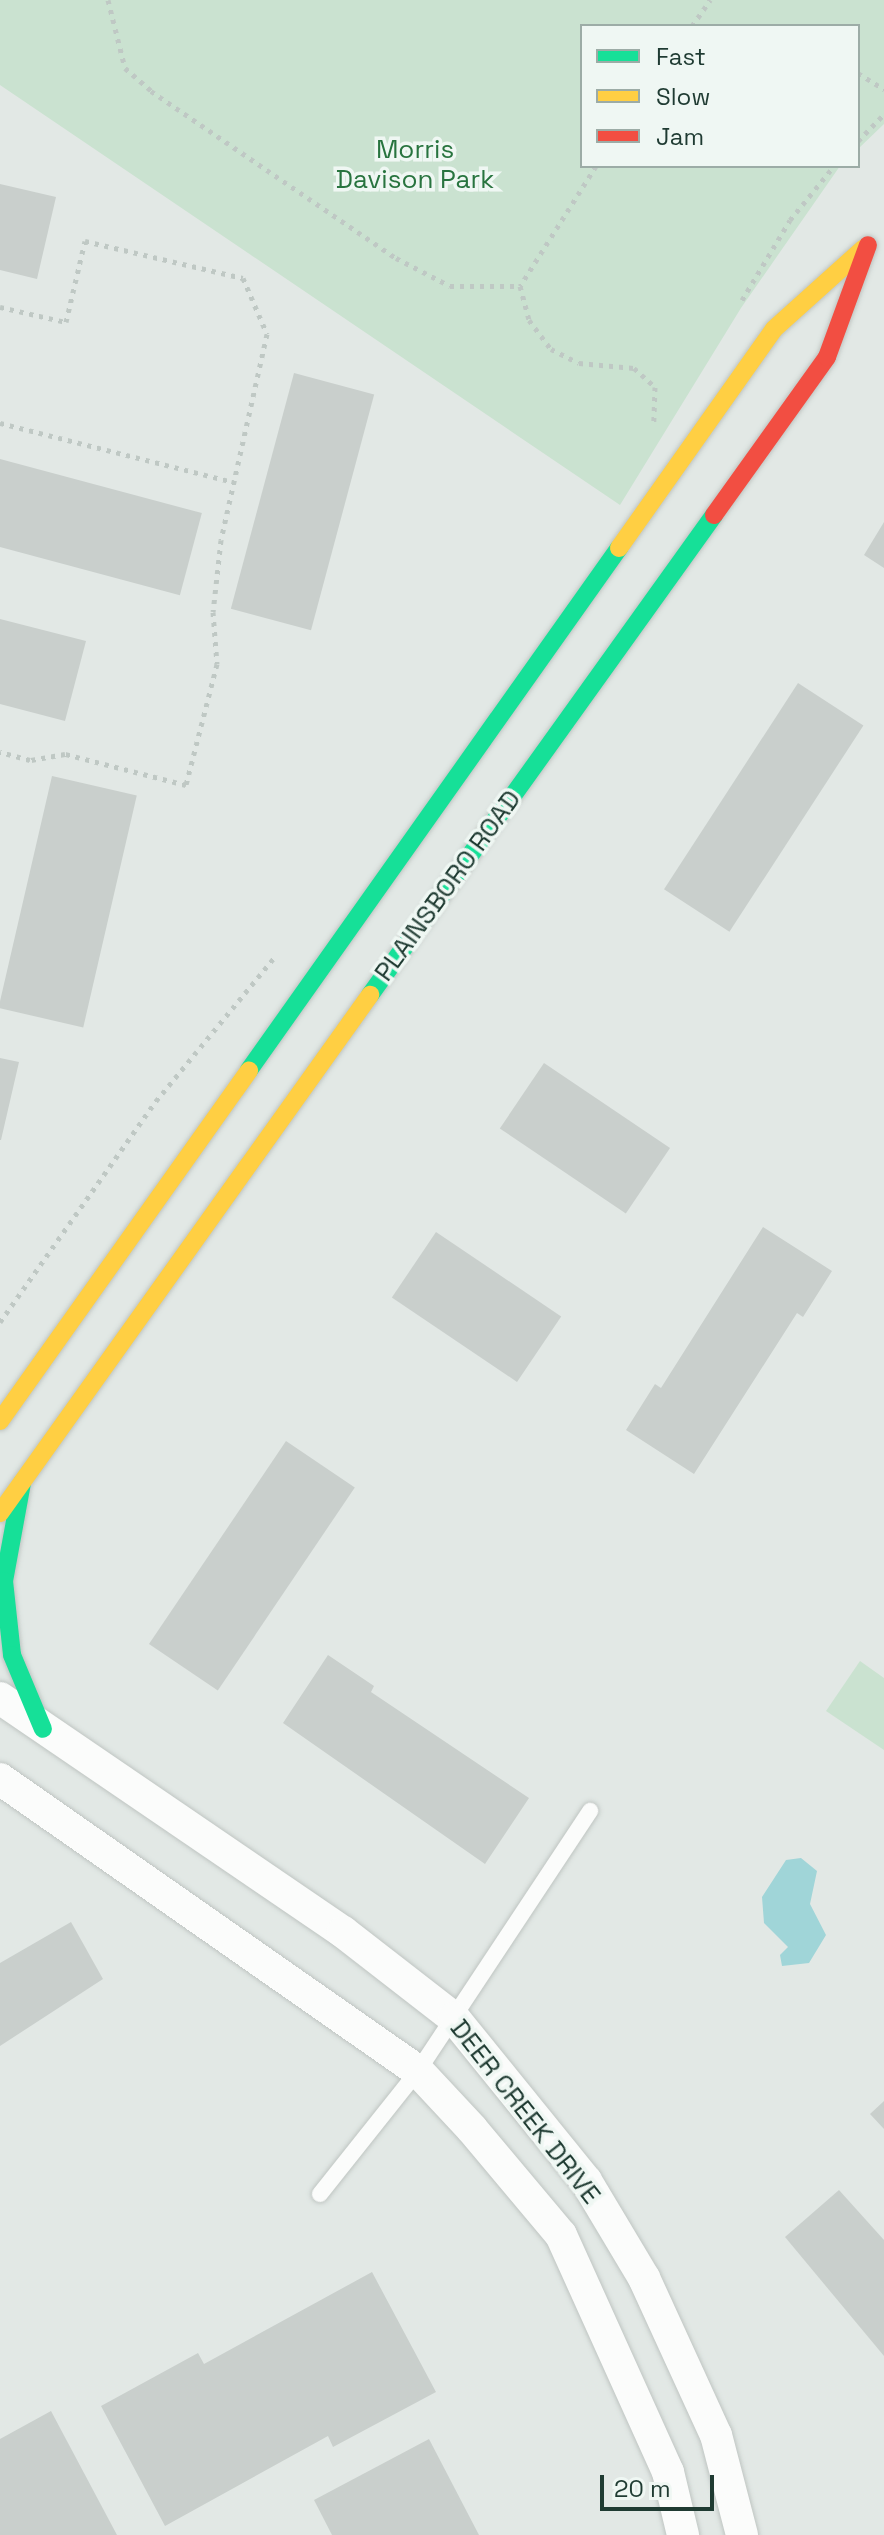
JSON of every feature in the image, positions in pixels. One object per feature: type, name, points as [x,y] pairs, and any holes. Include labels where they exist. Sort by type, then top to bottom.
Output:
[{"type":"street","name":"PLAINSBORO ROAD","points":[[0,1421],[774,329],[872,239],[827,357],[0,1513]]},
{"type":"street","points":[[23,1483],[4,1581],[12,1655],[43,1729]]},
{"type":"street","name":"DEER CREEK DRIVE","points":[[0,1698],[343,1932],[454,2018],[586,2181],[644,2278],[716,2435],[742,2535]]},
{"type":"street","name":"DEER CREEK DRIVE","points":[[0,1779],[418,2071],[561,2235],[668,2472],[683,2535]]},
{"type":"lane","points":[[320,2194],[418,2071],[590,1811]]},
{"type":"path","points":[[108,0],[125,68],[151,91],[396,258],[450,286],[520,286]]},
{"type":"path","points":[[693,24],[710,0]]},
{"type":"path","points":[[860,74],[884,89]]},
{"type":"path","points":[[860,139],[884,114]]},
{"type":"path","points":[[595,168],[520,286],[529,320],[551,349],[579,363],[634,368],[655,387],[654,434]]},
{"type":"path","points":[[0,307],[66,322],[85,241],[243,278],[267,334],[234,482],[213,612],[217,664],[186,785],[65,754],[30,760],[0,752]]},
{"type":"path","points":[[0,423],[234,482]]},
{"type":"green space","name":"Morris Davison Park","points":[[0,0],[884,0],[884,124],[860,147],[860,24],[580,24],[580,168],[839,168],[741,308],[620,505],[0,85]]},
{"type":"green space","points":[[860,1661],[884,1678],[884,1750],[826,1711]]},
{"type":"water","points":[[801,1858],[817,1871],[810,1904],[826,1935],[809,1963],[782,1966],[780,1955],[788,1947],[764,1923],[762,1897],[786,1860]]},
{"type":"building","points":[[0,184],[56,197],[37,279],[0,270]]},
{"type":"building","points":[[294,373],[374,394],[311,630],[231,609]]},
{"type":"building","points":[[0,459],[202,513],[180,595],[0,547]]},
{"type":"building","points":[[884,522],[884,568],[864,555]]},
{"type":"building","points":[[0,619],[86,641],[65,721],[0,704]]},
{"type":"building","points":[[798,683],[863,725],[729,932],[664,889]]},
{"type":"building","points":[[52,776],[137,796],[83,1027],[0,1008]]},
{"type":"building","points":[[0,1058],[19,1062],[1,1140],[0,1140]]},
{"type":"building","points":[[544,1063],[670,1148],[626,1213],[500,1128]]},
{"type":"building","points":[[763,1227],[832,1271],[803,1317],[797,1313],[694,1474],[626,1430],[655,1384],[661,1388]]},
{"type":"building","points":[[436,1232],[561,1316],[517,1382],[392,1297]]},
{"type":"building","points":[[286,1441],[355,1487],[218,1691],[149,1644]]},
{"type":"building","points":[[328,1655],[374,1686],[371,1692],[529,1798],[485,1864],[283,1723]]},
{"type":"building","points":[[71,1922],[103,1979],[0,2046],[0,1963]]},
{"type":"building","points":[[884,2101],[884,2129],[870,2114]]},
{"type":"building","points":[[839,2190],[884,2240],[884,2356],[785,2237]]},
{"type":"building","points":[[372,2272],[436,2392],[333,2447],[328,2436],[165,2526],[101,2406],[198,2353],[204,2364]]},
{"type":"building","points":[[51,2411],[117,2535],[0,2535],[0,2439]]},
{"type":"building","points":[[429,2439],[479,2535],[332,2535],[314,2500]]},
{"type":"traffic: fast","points":[[370,995],[714,515]]},
{"type":"traffic: fast","points":[[249,1070],[619,548]]},
{"type":"traffic: fast","points":[[22,1483],[4,1581],[12,1655],[43,1729]]},
{"type":"traffic: slow","points":[[619,548],[774,329],[863,249]]},
{"type":"traffic: slow","points":[[0,1513],[370,995]]},
{"type":"traffic: slow","points":[[0,1421],[249,1070]]},
{"type":"traffic: jam","points":[[714,515],[827,357],[868,245]]}]
